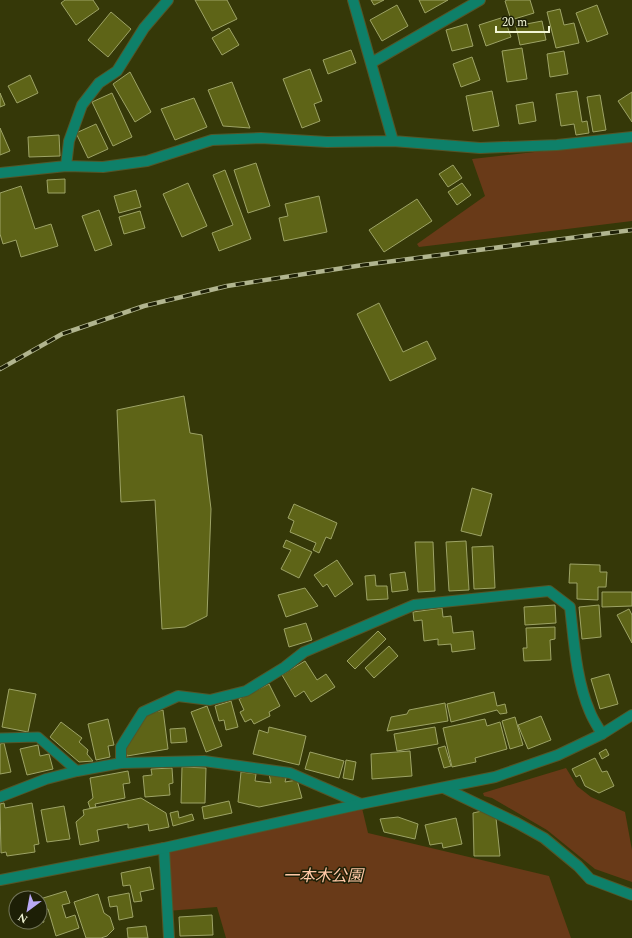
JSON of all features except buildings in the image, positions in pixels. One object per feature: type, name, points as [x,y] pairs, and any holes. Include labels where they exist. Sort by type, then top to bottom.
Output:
[{"type":"street","points":[[66,166],[69,141],[82,105],[99,83],[117,71],[144,28],[168,0]]},
{"type":"street","points":[[353,0],[393,142]]},
{"type":"street","points":[[370,63],[480,0]]},
{"type":"street","points":[[0,173],[66,166],[103,167],[147,161],[212,140],[261,138],[327,142],[393,142],[480,148],[557,145],[632,137]]},
{"type":"street","points":[[121,763],[121,747],[143,712],[178,696],[210,700],[246,691],[285,667],[304,652],[414,605],[549,591],[570,607],[576,656],[584,694],[590,713],[602,734]]},
{"type":"street","points":[[0,880],[164,848],[361,804],[495,777],[558,755],[602,734],[632,715]]},
{"type":"street","points":[[0,797],[46,779],[77,771],[121,763],[204,761],[290,773],[361,804]]},
{"type":"street","points":[[444,788],[517,823],[544,838],[578,866],[590,879],[632,895]]},
{"type":"street","points":[[164,848],[169,938]]},
{"type":"lane","points":[[0,738],[38,737],[77,771]]},
{"type":"green space","points":[[632,141],[632,221],[419,247],[417,244],[485,196],[472,159]]},
{"type":"green space","points":[[566,768],[577,786],[591,797],[625,812],[632,850],[632,882],[595,869],[547,830],[492,798],[484,796],[483,793]]},
{"type":"green space","name":"一本木公園","points":[[361,804],[368,833],[549,876],[571,938],[226,938],[217,907],[167,911],[164,848]]},
{"type":"railway","points":[[0,369],[62,334],[144,306],[227,286],[363,265],[632,230]]}]
